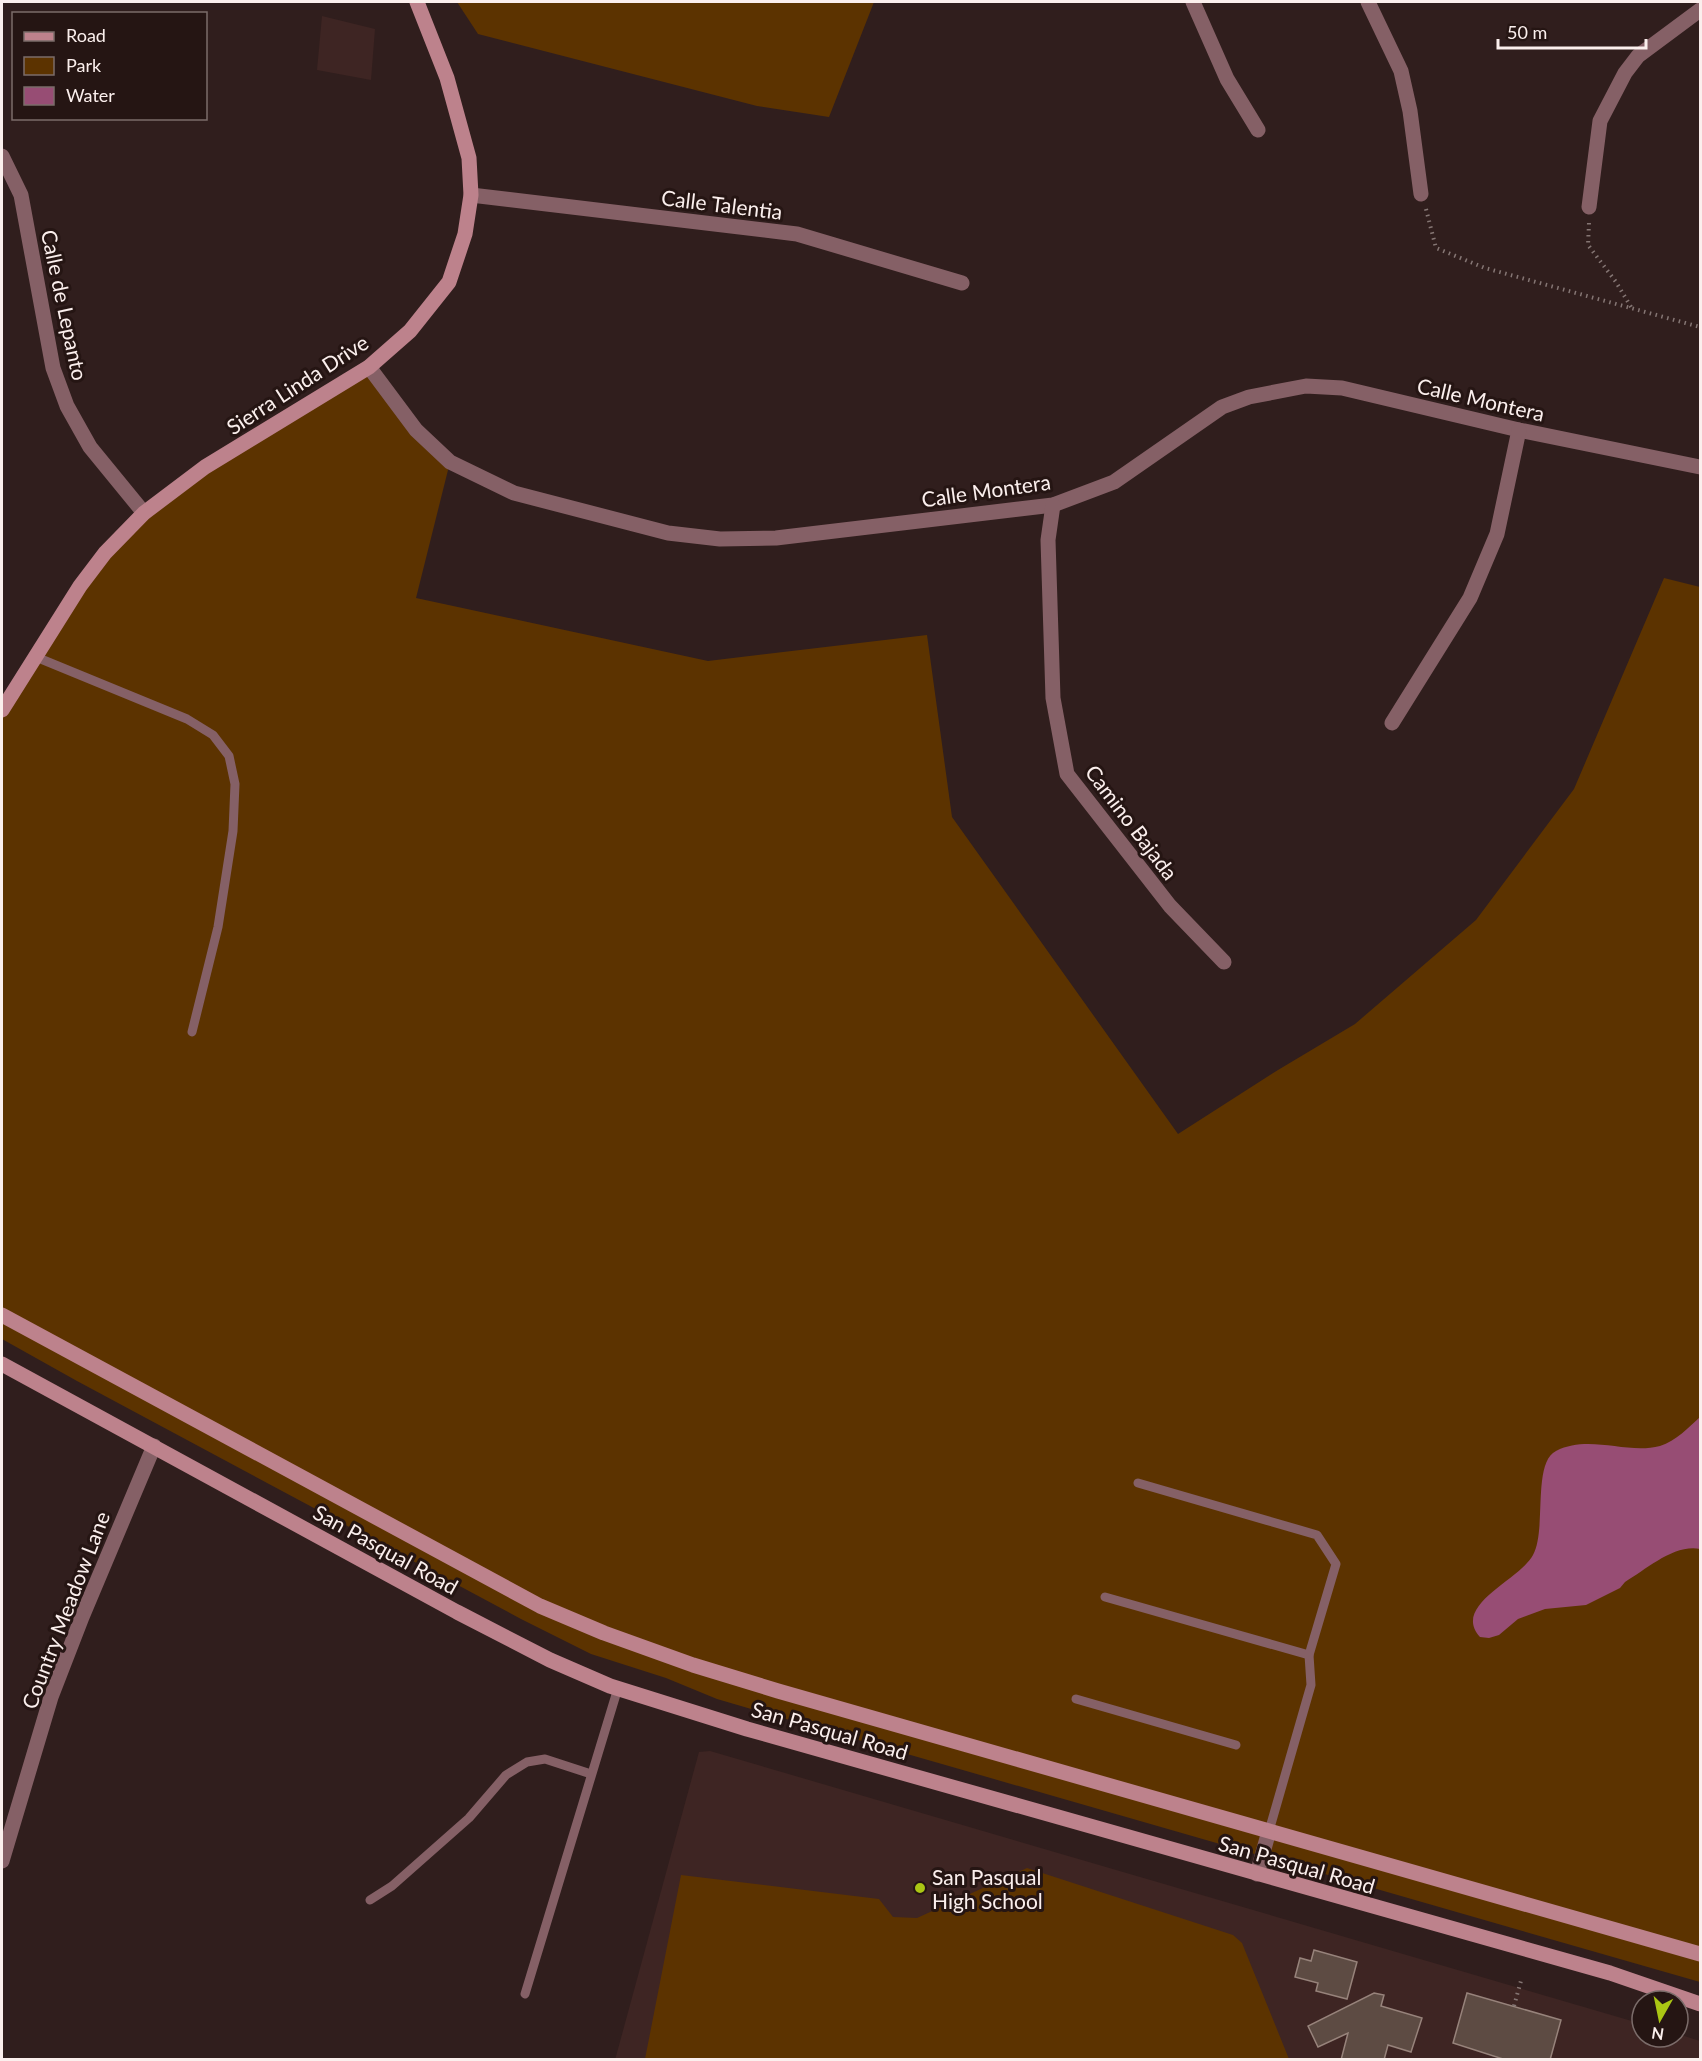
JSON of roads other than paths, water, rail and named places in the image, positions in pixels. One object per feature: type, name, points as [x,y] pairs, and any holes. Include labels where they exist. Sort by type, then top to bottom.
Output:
[{"type":"main road","name":"Sierra Linda Drive","points":[[2,710],[80,586],[105,552],[144,513],[206,467],[369,367],[410,332],[449,282],[465,234],[471,195],[469,158],[447,78],[417,2]]},
{"type":"main road","name":"San Pasqual Road","points":[[2,1315],[471,1570],[540,1606],[593,1628],[693,1665],[759,1686],[1701,1954]]},
{"type":"main road","name":"San Pasqual Road","points":[[2,1364],[457,1612],[550,1659],[618,1688],[747,1729],[1610,1973],[1701,2004]]},
{"type":"street","points":[[1193,2],[1227,79],[1258,130]]},
{"type":"street","points":[[1368,2],[1401,71],[1410,111],[1421,194]]},
{"type":"street","points":[[1589,207],[1600,121],[1625,73],[1638,56],[1701,10]]},
{"type":"street","name":"Calle de Lepanto","points":[[2,156],[21,195],[53,368],[67,406],[90,447],[144,513]]},
{"type":"street","name":"Calle Talentia","points":[[471,195],[797,234],[962,283]]},
{"type":"street","name":"Calle Montera","points":[[369,367],[416,430],[450,462],[514,493],[668,533],[720,538],[776,538],[1053,505],[1114,482],[1222,407],[1249,396],[1306,386],[1342,388],[1520,430],[1701,467]]},
{"type":"street","points":[[1392,723],[1470,598],[1497,534],[1520,430]]},
{"type":"street","name":"Camino Bajada","points":[[1053,505],[1048,540],[1053,698],[1067,774],[1170,906],[1224,962]]},
{"type":"street","name":"Country Meadow Lane","points":[[2,1861],[51,1697],[154,1446]]},
{"type":"street","points":[[1257,1874],[1269,1831]]},
{"type":"lane","points":[[36,657],[187,719],[213,735],[229,756],[234,784],[233,831],[218,927],[192,1032]]},
{"type":"lane","points":[[1138,1483],[1317,1535],[1336,1564],[1310,1655],[1311,1685],[1269,1831]]},
{"type":"lane","points":[[1105,1597],[1310,1655]]},
{"type":"lane","points":[[525,1994],[618,1688]]},
{"type":"lane","points":[[1076,1699],[1236,1744]]},
{"type":"lane","points":[[370,1900],[392,1886],[469,1818],[506,1775],[527,1762],[545,1759],[591,1774]]},
{"type":"water","points":[[1700,1417],[1700,1549],[1690,1548],[1671,1554],[1625,1582],[1620,1588],[1586,1605],[1545,1609],[1518,1619],[1499,1635],[1489,1638],[1480,1637],[1473,1625],[1474,1614],[1491,1593],[1515,1574],[1533,1555],[1539,1530],[1544,1469],[1549,1458],[1556,1451],[1582,1444],[1635,1448],[1660,1446],[1677,1437]]},
{"type":"place","name":"San Pasqual High School","points":[[920,1888]]}]
